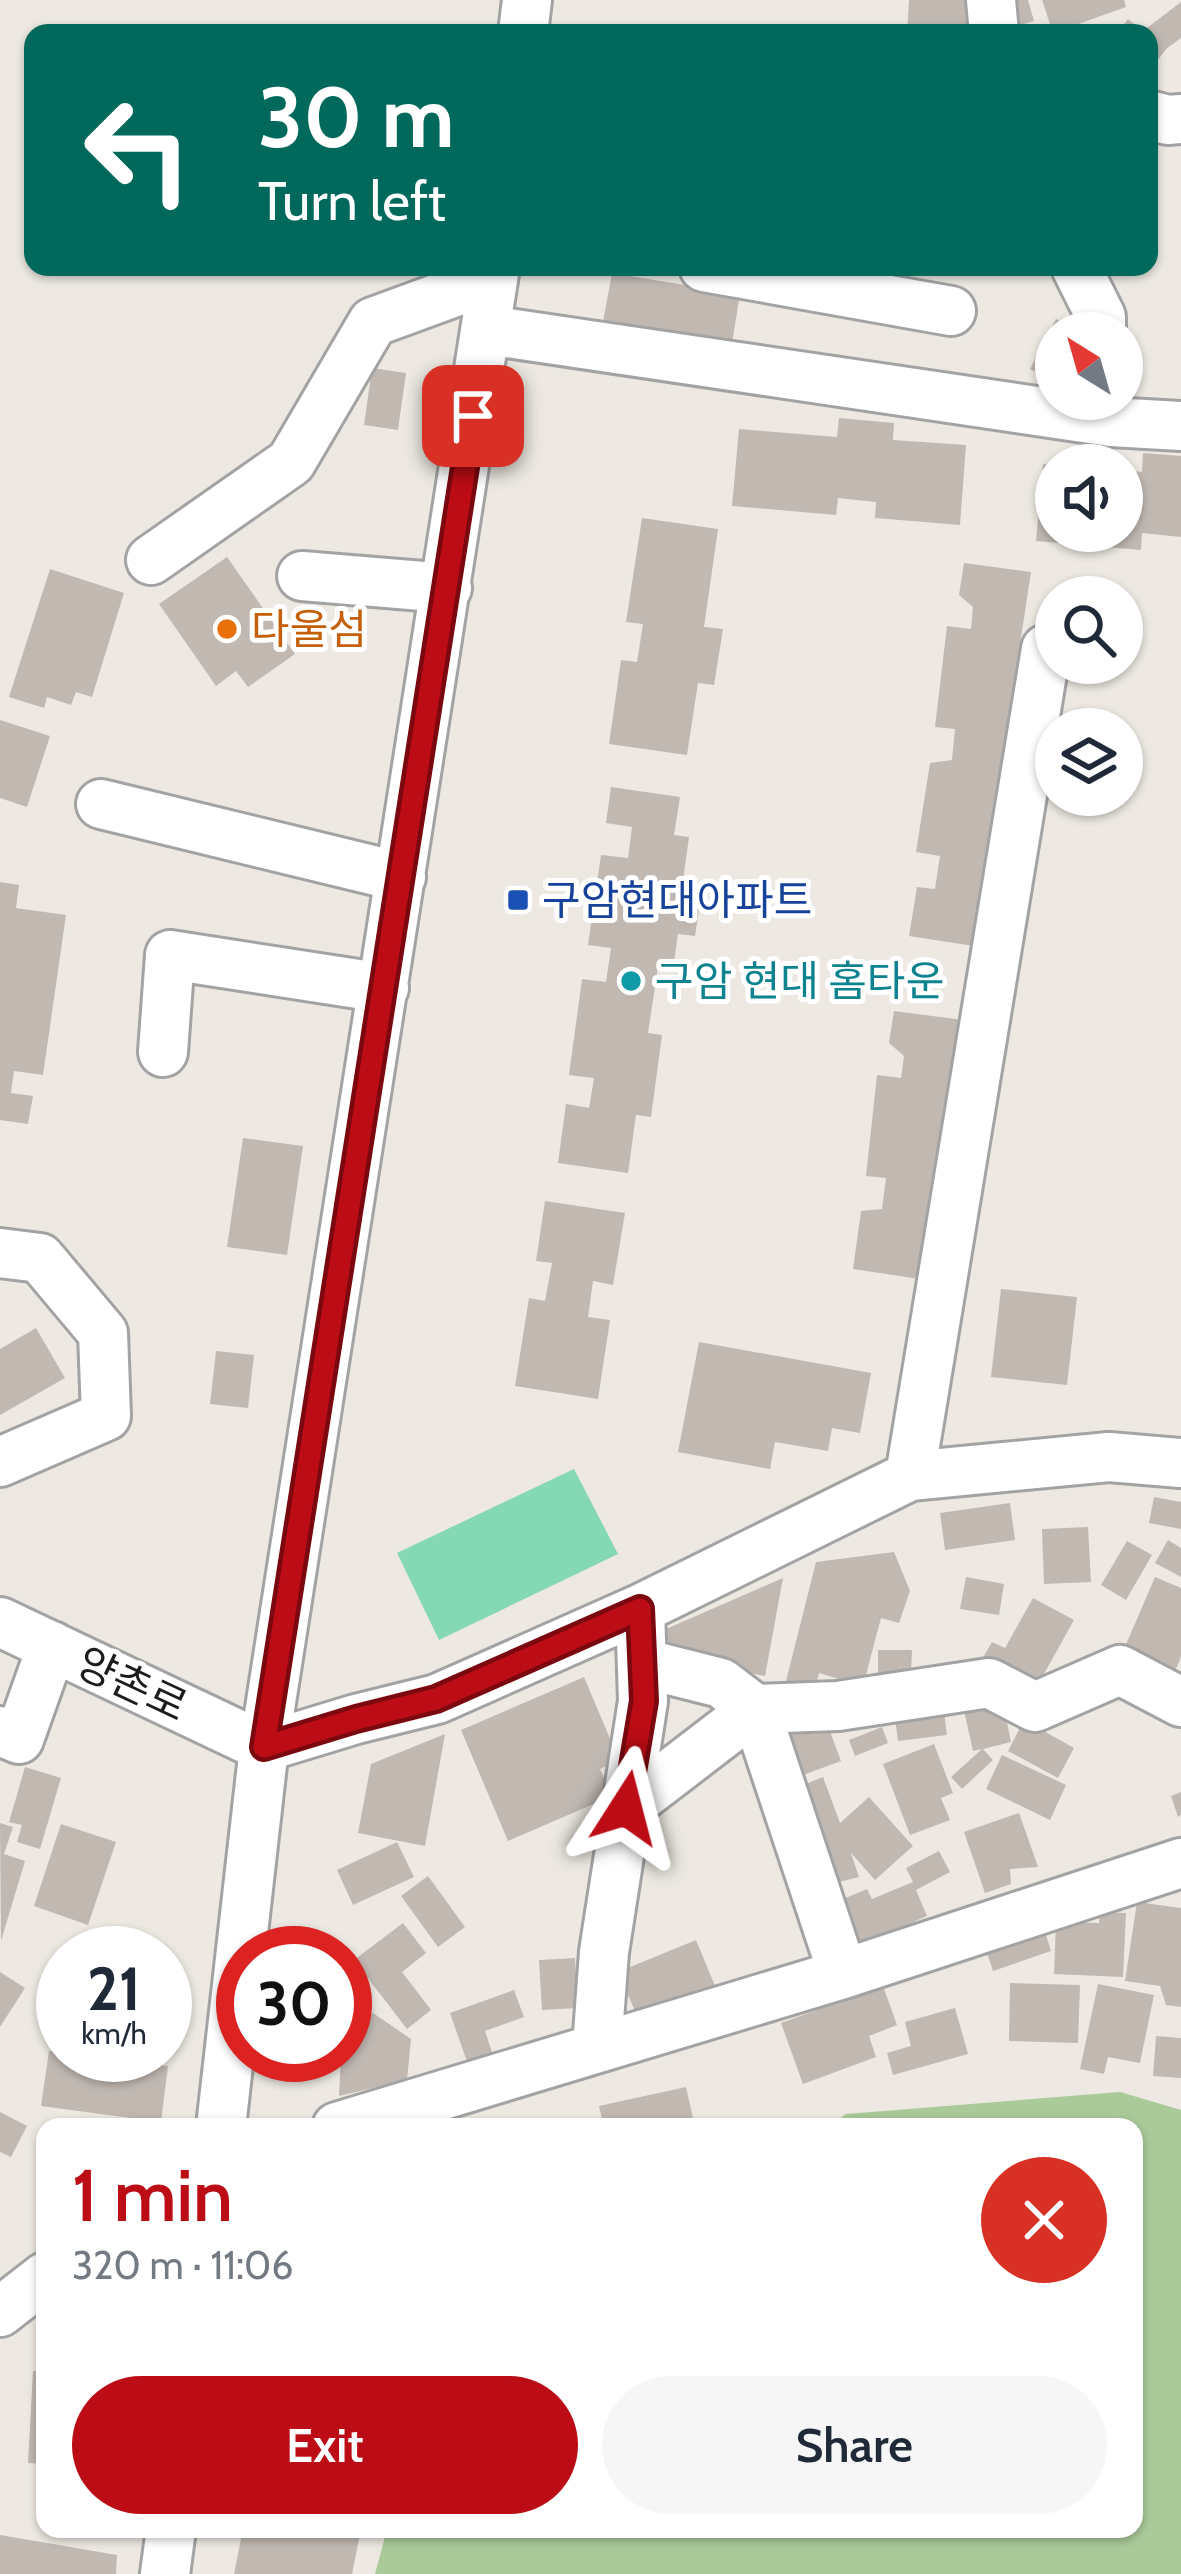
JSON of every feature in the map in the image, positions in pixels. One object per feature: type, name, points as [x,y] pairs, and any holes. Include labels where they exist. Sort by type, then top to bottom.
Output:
[{"type":"street","points":[[151,560],[291,462],[373,322],[484,276]]},
{"type":"street","points":[[222,2118],[264,1747],[494,276]]},
{"type":"street","points":[[755,276],[952,311]]},
{"type":"street","points":[[1080,276],[1098,312]]},
{"type":"street","points":[[487,330],[1035,401]]},
{"type":"street","points":[[1143,418],[1181,426]]},
{"type":"street","points":[[302,576],[447,587]]},
{"type":"street","points":[[910,1476],[1040,684]]},
{"type":"street","points":[[100,804],[401,877]]},
{"type":"street","points":[[164,1052],[170,955],[384,988]]},
{"type":"street","points":[[0,1252],[40,1258],[103,1333],[106,1416],[0,1462]]},
{"type":"street","points":[[264,1747],[436,1699],[640,1609],[910,1476],[1109,1457],[1181,1463]]},
{"type":"street","points":[[597,2048],[604,1952],[644,1701],[640,1609]]},
{"type":"street","name":"양촌로","points":[[0,1622],[264,1747]]},
{"type":"street","points":[[0,1731],[19,1738],[52,1646]]},
{"type":"street","points":[[642,1663],[721,1683],[755,1709],[843,1974]]},
{"type":"street","points":[[626,1808],[755,1709],[838,1706],[989,1683],[1035,1707],[1120,1670],[1181,1702]]},
{"type":"street","points":[[367,2118],[843,1974],[1181,1863]]},
{"type":"street","points":[[0,2312],[36,2284]]},
{"type":"street","points":[[165,2574],[170,2538]]},
{"type":"green space","points":[[574,1469],[618,1554],[439,1640],[397,1553]]},
{"type":"green space","points":[[1120,2092],[1181,2110],[1181,2574],[375,2574],[385,2538],[1143,2538],[1143,2118],[841,2118]]},
{"type":"building","points":[[909,0],[978,0],[977,24],[908,24]]},
{"type":"building","points":[[1005,0],[1028,0],[1034,21],[1012,24]]},
{"type":"building","points":[[1042,0],[1124,0],[1126,7],[1078,24],[1050,24]]},
{"type":"building","points":[[1181,2],[1181,38],[1158,60],[1158,24],[1152,24]]},
{"type":"building","points":[[611,276],[740,294],[732,343],[603,322]]},
{"type":"building","points":[[372,368],[406,373],[398,430],[364,425]]},
{"type":"building","points":[[839,418],[894,423],[893,440],[966,445],[960,525],[875,518],[876,502],[838,498],[836,515],[732,506],[739,429],[837,437]]},
{"type":"building","points":[[1143,453],[1181,456],[1181,537],[1143,533]]},
{"type":"building","points":[[642,518],[718,529],[704,627],[723,629],[714,685],[698,683],[687,755],[609,744],[621,660],[637,662],[643,624],[626,622]]},
{"type":"building","name":"다울섬","points":[[227,557],[295,654],[248,687],[236,671],[216,686],[159,604]]},
{"type":"building","points":[[964,563],[1031,572],[974,946],[909,936],[917,887],[935,889],[940,856],[916,852],[930,763],[952,760],[955,729],[935,727],[947,626],[971,629],[973,607],[959,595]]},
{"type":"building","points":[[50,569],[124,593],[92,697],[76,692],[71,705],[47,697],[44,708],[9,697]]},
{"type":"building","points":[[0,720],[50,736],[27,807],[0,798]]},
{"type":"building","name":"구암 현대 홈타운","points":[[611,787],[680,797],[674,835],[689,837],[681,894],[701,896],[695,936],[678,934],[673,969],[658,967],[648,1033],[662,1035],[651,1117],[636,1115],[628,1173],[558,1163],[566,1104],[589,1108],[594,1078],[569,1075],[582,979],[606,982],[611,948],[588,945],[601,855],[628,858],[632,827],[606,823]]},
{"type":"building","points":[[0,882],[19,885],[16,908],[66,915],[43,1075],[14,1071],[11,1093],[33,1096],[28,1124],[0,1120]]},
{"type":"building","points":[[894,1011],[963,1020],[926,1280],[853,1269],[861,1211],[882,1209],[886,1178],[866,1176],[877,1075],[901,1078],[904,1056],[889,1043]]},
{"type":"building","points":[[243,1138],[303,1146],[287,1255],[227,1247]]},
{"type":"building","points":[[545,1201],[625,1213],[613,1285],[593,1281],[588,1317],[610,1320],[598,1399],[515,1386],[529,1298],[545,1301],[552,1263],[536,1261]]},
{"type":"building","points":[[1001,1289],[1077,1297],[1067,1385],[991,1377]]},
{"type":"building","points":[[36,1328],[65,1378],[0,1415],[0,1349]]},
{"type":"building","points":[[699,1342],[871,1373],[860,1433],[832,1428],[828,1451],[775,1442],[770,1469],[678,1452]]},
{"type":"building","points":[[216,1351],[254,1355],[248,1408],[210,1404]]},
{"type":"building","points":[[1154,1497],[1181,1502],[1181,1529],[1149,1523]]},
{"type":"building","points":[[1010,1503],[1015,1540],[945,1550],[940,1513]]},
{"type":"building","points":[[1088,1527],[1091,1582],[1044,1584],[1042,1529]]},
{"type":"building","points":[[1168,1540],[1181,1548],[1181,1577],[1155,1563]]},
{"type":"building","points":[[1127,1541],[1152,1555],[1126,1600],[1101,1585]]},
{"type":"building","points":[[894,1552],[910,1591],[899,1623],[881,1618],[863,1686],[819,1673],[813,1695],[784,1689],[816,1562]]},
{"type":"building","points":[[966,1577],[1004,1584],[999,1615],[960,1609]]},
{"type":"building","points":[[1155,1577],[1181,1588],[1181,1657],[1175,1671],[1124,1649]]},
{"type":"building","points":[[783,1578],[765,1676],[661,1657],[666,1629]]},
{"type":"building","points":[[1033,1598],[1074,1620],[1035,1690],[981,1661],[992,1642],[1005,1648]]},
{"type":"building","points":[[878,1650],[912,1650],[911,1674],[878,1673]]},
{"type":"building","points":[[584,1677],[619,1760],[600,1769],[612,1796],[508,1841],[461,1730]]},
{"type":"building","points":[[1002,1697],[1011,1742],[983,1749],[993,1760],[962,1789],[951,1777],[982,1749],[973,1751],[963,1706]]},
{"type":"building","points":[[943,1705],[947,1735],[898,1741],[894,1711]]},
{"type":"building","points":[[822,1710],[841,1761],[795,1778],[776,1728]]},
{"type":"building","points":[[1024,1720],[1074,1748],[1058,1778],[1008,1751]]},
{"type":"building","points":[[882,1727],[888,1743],[855,1756],[849,1740]]},
{"type":"building","points":[[445,1734],[425,1846],[358,1833],[371,1764]]},
{"type":"building","points":[[934,1744],[953,1793],[941,1798],[950,1820],[910,1835],[883,1764]]},
{"type":"building","points":[[1002,1755],[1066,1785],[1050,1820],[986,1789]]},
{"type":"building","points":[[25,1767],[61,1778],[40,1849],[17,1842],[22,1825],[9,1822]]},
{"type":"building","points":[[823,1777],[840,1823],[869,1797],[913,1846],[875,1880],[851,1853],[859,1877],[831,1884],[798,1787]]},
{"type":"building","points":[[1181,1792],[1181,1815],[1178,1817],[1171,1796]]},
{"type":"building","points":[[1019,1813],[1038,1867],[1010,1869],[1011,1884],[985,1893],[964,1832]]},
{"type":"building","points":[[0,1823],[13,1827],[4,1854],[25,1861],[1,1941]]},
{"type":"building","points":[[61,1824],[116,1842],[88,1925],[34,1906]]},
{"type":"building","points":[[397,1842],[414,1877],[353,1905],[337,1870]]},
{"type":"building","points":[[939,1851],[950,1872],[916,1890],[927,1916],[861,1945],[843,1899],[867,1889],[872,1899],[913,1882],[906,1868]]},
{"type":"building","points":[[428,1876],[465,1927],[438,1947],[401,1896]]},
{"type":"building","points":[[1137,1902],[1181,1908],[1181,2007],[1166,2005],[1160,1986],[1125,1981]]},
{"type":"building","points":[[1100,1912],[1126,1913],[1123,1977],[1054,1974],[1056,1922],[1099,1923]]},
{"type":"building","points":[[403,1923],[426,1953],[402,1972],[431,2010],[407,2029],[372,1983],[372,1946]]},
{"type":"building","points":[[1043,1925],[1051,1951],[993,1971],[984,1944]]},
{"type":"building","points":[[696,1940],[715,1986],[638,2018],[618,1972]]},
{"type":"building","points":[[575,1958],[578,2008],[542,2010],[539,1960]]},
{"type":"building","points":[[0,1972],[25,1988],[0,2027]]},
{"type":"building","points":[[1010,1983],[1080,1985],[1078,2043],[1009,2041]]},
{"type":"building","points":[[1098,1984],[1154,1995],[1140,2063],[1108,2057],[1104,2074],[1080,2069]]},
{"type":"building","points":[[883,1986],[897,2025],[869,2036],[876,2057],[803,2084],[781,2023]]},
{"type":"building","points":[[514,1990],[524,2017],[485,2031],[496,2064],[471,2073],[450,2013]]},
{"type":"building","points":[[955,2008],[968,2054],[893,2075],[887,2053],[911,2046],[905,2022]]},
{"type":"building","points":[[372,2013],[411,2039],[407,2080],[339,2096],[340,2082],[372,2082]]},
{"type":"building","points":[[1156,2036],[1181,2038],[1181,2078],[1153,2076]]},
{"type":"building","points":[[44,2082],[166,2082],[162,2118],[41,2106]]},
{"type":"building","points":[[686,2087],[693,2118],[602,2118],[599,2106]]},
{"type":"building","points":[[0,2112],[27,2126],[11,2157],[0,2152]]},
{"type":"building","points":[[33,2371],[36,2463],[28,2463]]},
{"type":"building","points":[[0,2535],[117,2555],[116,2574],[0,2574]]},
{"type":"building","points":[[241,2538],[359,2538],[352,2574],[234,2574]]},
{"type":"place","name":"다울섬","points":[[227,629]]},
{"type":"place","name":"구암현대아파트","points":[[518,900]]},
{"type":"place","name":"구암 현대 홈타운","points":[[631,981]]},
{"type":"route","points":[[473,416],[264,1747],[436,1699],[640,1609],[644,1701],[626,1808]]}]
